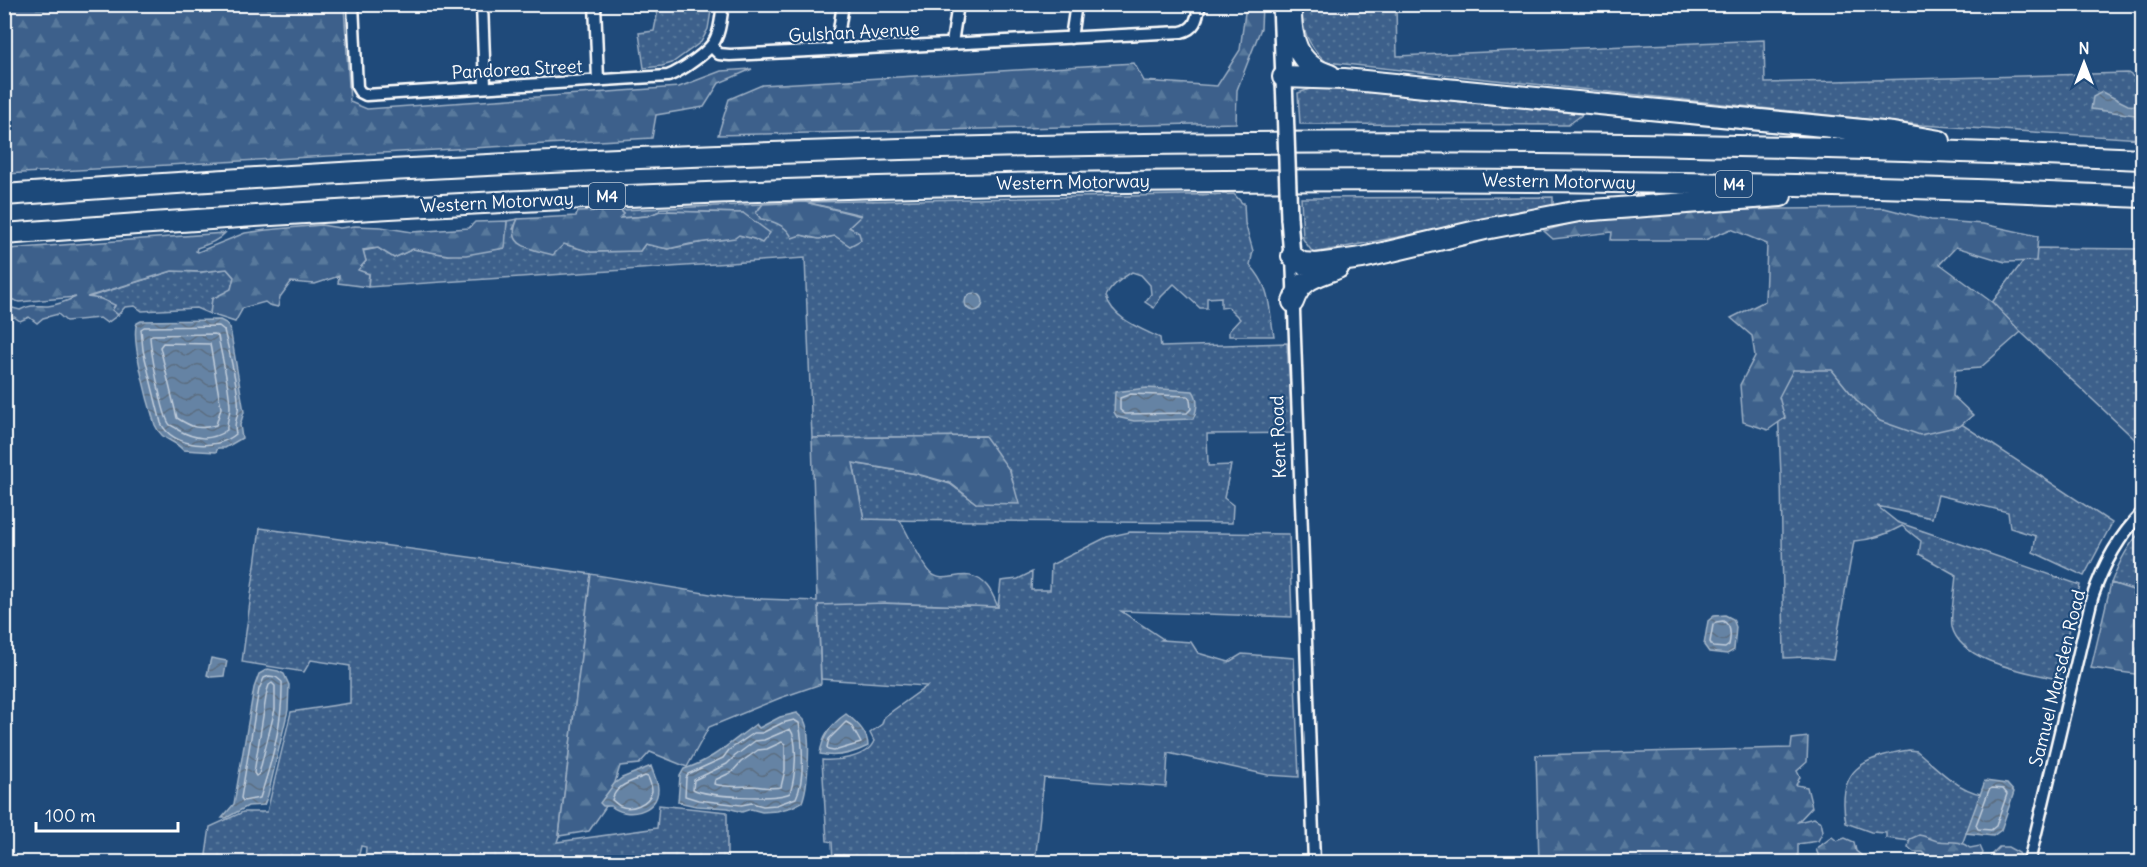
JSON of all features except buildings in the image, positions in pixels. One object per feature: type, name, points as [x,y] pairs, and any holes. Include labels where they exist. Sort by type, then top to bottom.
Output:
[{"type":"highway","points":[[1284,6],[1299,54],[1304,61],[1321,72],[1344,79]]},
{"type":"highway","points":[[1283,77],[1344,79],[1893,133],[2023,154]]},
{"type":"highway","name":"Western Motorway","points":[[4,195],[444,166],[673,155],[1221,142],[1572,142],[1741,145],[2142,159]]},
{"type":"highway","name":"Western Motorway","points":[[4,234],[351,209],[646,195],[1211,180],[1395,179],[1876,187],[2142,197]]},
{"type":"highway","points":[[1292,256],[1302,263],[1309,264],[1362,258],[1485,229],[1579,211],[1876,187]]},
{"type":"highway","points":[[1293,302],[1296,292],[1304,283],[1362,258]]},
{"type":"main road","name":"Kent Road","points":[[1284,6],[1283,77],[1292,256]]},
{"type":"street","name":"Pandorea Street","points":[[353,4],[357,83],[363,94],[668,76],[678,72],[711,46]]},
{"type":"street","points":[[482,4],[485,86]]},
{"type":"street","points":[[595,4],[598,80]]},
{"type":"street","points":[[711,46],[719,31],[723,4]]},
{"type":"street","points":[[836,50],[843,4]]},
{"type":"street","points":[[952,44],[958,4]]},
{"type":"street","points":[[1071,38],[1076,4]]},
{"type":"street","name":"Gulshan Avenue","points":[[711,46],[719,54],[730,56],[1184,32],[1195,23],[1200,4]]},
{"type":"street","name":"Kent Road","points":[[1292,256],[1314,862]]},
{"type":"street","name":"Samuel Marsden Road","points":[[2029,862],[2092,598],[2112,551],[2142,513]]},
{"type":"green space","points":[[5,4],[344,5],[350,102],[367,109],[679,87],[721,71],[752,69],[719,83],[704,107],[656,115],[652,138],[5,174]]},
{"type":"green space","points":[[659,5],[712,5],[708,29],[701,42],[672,63],[644,68],[639,33],[654,31]]},
{"type":"green space","points":[[1246,5],[1262,5],[1261,28],[1237,90],[1236,123],[718,135],[729,99],[762,85],[1134,63],[1144,81],[1217,86],[1240,50]]},
{"type":"green space","points":[[1302,5],[1396,5],[1397,56],[1764,40],[1765,83],[2128,73],[2142,83],[2142,139],[1922,125],[1326,62],[1310,43],[1304,30]]},
{"type":"green space","points":[[1316,87],[1583,114],[1568,125],[1300,124],[1298,93]]},
{"type":"green space","points":[[1234,194],[1244,203],[1245,223],[1253,251],[1250,265],[1266,290],[1274,336],[1229,336],[1229,331],[1240,319],[1228,307],[1221,308],[1221,297],[1207,298],[1207,308],[1200,308],[1174,284],[1154,308],[1145,302],[1151,294],[1150,285],[1141,275],[1132,272],[1117,282],[1106,296],[1121,317],[1160,338],[1161,347],[1287,343],[1293,433],[1207,434],[1208,466],[1231,465],[1224,498],[1233,505],[1232,523],[864,520],[853,463],[917,474],[950,484],[976,503],[985,436],[812,438],[805,258],[368,287],[369,274],[357,270],[366,261],[363,251],[378,248],[394,258],[413,249],[448,255],[504,248],[507,221],[518,219],[513,229],[591,252],[640,251],[645,244],[668,249],[739,235],[754,239],[743,213],[660,211],[648,216],[619,218],[624,214],[620,210],[763,204],[756,213],[797,233],[822,238],[834,236],[861,215],[805,202]]},
{"type":"green space","points":[[1553,197],[1553,208],[1313,253],[1303,239],[1301,198]]},
{"type":"green space","points":[[805,202],[861,216],[849,227],[859,233],[861,240],[850,246],[835,236],[819,239],[801,235],[792,238],[783,227],[775,222],[761,219],[756,213],[763,204]]},
{"type":"green space","points":[[1884,208],[1931,220],[1983,224],[2038,236],[2036,261],[2005,262],[1956,247],[1940,264],[1993,303],[2021,332],[1980,368],[1955,370],[1953,396],[1973,415],[1960,426],[1920,435],[1880,421],[1858,402],[1832,370],[1793,370],[1779,397],[1785,418],[1768,430],[1743,422],[1740,385],[1755,356],[1752,336],[1731,318],[1765,301],[1767,244],[1731,229],[1705,240],[1611,240],[1612,232],[1553,239],[1544,231],[1589,218],[1670,212]]},
{"type":"green space","points":[[620,210],[624,214],[620,218],[648,216],[660,211],[743,213],[770,233],[762,243],[739,235],[735,238],[668,249],[645,244],[640,251],[591,252],[564,244],[553,255],[522,245],[515,236],[518,219],[576,216],[578,212]]},
{"type":"green space","points":[[507,221],[505,248],[466,255],[448,255],[413,249],[394,258],[378,248],[363,250],[366,261],[358,270],[369,274],[368,287],[338,283],[339,276],[315,284],[291,282],[280,297],[278,307],[265,302],[243,308],[235,322],[210,314],[212,299],[231,289],[234,277],[227,269],[201,272],[172,271],[87,297],[101,299],[115,305],[112,310],[118,315],[107,323],[100,318],[66,321],[58,314],[43,318],[37,323],[29,317],[20,321],[14,317],[5,321],[5,306],[20,310],[31,306],[55,305],[76,297],[19,302],[5,297],[5,250],[8,249],[225,233],[216,240],[197,248],[198,252],[245,233],[266,230],[321,225],[340,228],[381,227],[412,232],[469,228],[475,222]]},
{"type":"green space","points":[[2033,248],[2142,249],[2142,446],[1991,304]]},
{"type":"green space","points":[[227,269],[234,277],[231,290],[212,299],[210,314],[196,308],[142,311],[135,306],[125,307],[118,315],[112,310],[115,306],[86,298],[172,271],[201,272]]},
{"type":"green space","points":[[1803,333],[1858,402],[1960,423],[2112,523],[2084,576],[2033,552],[2036,536],[2010,528],[2008,512],[1938,495],[1932,518],[1877,506],[1897,522],[2080,585],[2058,679],[1997,664],[1968,649],[1958,639],[1952,627],[1956,575],[1919,554],[1921,541],[1902,526],[1867,540],[1854,541],[1833,660],[1806,657],[1784,658],[1781,475],[1776,365]]},
{"type":"green space","points":[[985,436],[1010,471],[1019,504],[976,503],[950,483],[917,474],[853,463],[864,519],[900,520],[931,573],[943,578],[964,575],[979,579],[989,588],[998,607],[886,603],[818,605],[821,684],[709,727],[687,767],[650,752],[639,764],[620,766],[609,802],[589,831],[559,836],[591,574],[734,598],[817,601],[812,438]]},
{"type":"green space","points":[[260,528],[591,574],[557,842],[657,828],[659,805],[727,812],[727,862],[365,862],[366,847],[361,846],[357,862],[205,862],[210,827],[243,812],[267,812],[291,712],[350,703],[350,666],[311,660],[304,672],[242,662]]},
{"type":"green space","points":[[2142,531],[2142,593],[2111,583],[2124,555]]},
{"type":"green space","points":[[1130,532],[1289,534],[1292,617],[1121,611],[1163,639],[1161,640],[1191,642],[1198,653],[1229,662],[1242,654],[1294,658],[1299,777],[1268,775],[1168,753],[1166,787],[1044,778],[1035,862],[833,862],[832,842],[827,841],[822,760],[844,759],[865,751],[874,741],[870,733],[882,724],[884,717],[927,686],[821,679],[818,601],[998,607],[1001,581],[1018,579],[1032,572],[1031,590],[1050,590],[1051,565],[1107,537]]},
{"type":"green space","points":[[2111,583],[2142,593],[2142,675],[2091,668]]},
{"type":"green space","points":[[1808,737],[1807,762],[1797,771],[1800,777],[1796,785],[1807,787],[1812,807],[1798,822],[1814,818],[1821,822],[1823,831],[1818,841],[1798,844],[1798,862],[1539,862],[1536,755],[1791,748],[1792,739]]},
{"type":"green space","points":[[1909,750],[1917,751],[1963,788],[1981,794],[1961,847],[1886,838],[1886,833],[1871,832],[1846,823],[1845,790],[1849,778],[1856,769],[1878,757]]},
{"type":"green space","points":[[1919,835],[1938,841],[1958,842],[1970,848],[1980,846],[1983,853],[1978,862],[1918,862],[1920,859],[1928,861],[1929,858],[1923,852],[1914,852],[1908,847],[1910,839]]},
{"type":"green space","points":[[1832,837],[1837,841],[1845,838],[1854,842],[1856,851],[1862,856],[1861,862],[1817,862],[1819,857],[1816,849]]},
{"type":"green space","points":[[1999,847],[2008,847],[2019,853],[2022,862],[1989,862],[1991,855]]},
{"type":"water","points":[[2102,92],[2128,105],[2142,107],[2142,116],[2091,109],[2093,97]]},
{"type":"water","points":[[970,293],[978,293],[983,298],[981,309],[970,311],[965,306],[965,298]]},
{"type":"water","points":[[220,320],[230,328],[244,412],[240,425],[242,438],[225,448],[218,448],[216,452],[183,450],[164,437],[155,425],[138,357],[137,323],[141,321]]},
{"type":"water","points":[[1147,388],[1193,391],[1197,405],[1193,419],[1134,421],[1117,417],[1114,412],[1115,392]]},
{"type":"water","points":[[1725,615],[1733,619],[1736,627],[1734,650],[1727,654],[1709,652],[1704,645],[1708,621],[1714,616]]},
{"type":"water","points":[[211,658],[227,661],[224,676],[207,675]]},
{"type":"water","points":[[268,669],[284,674],[289,685],[288,710],[268,795],[264,805],[248,806],[222,818],[234,804],[254,688],[259,674]]},
{"type":"water","points":[[797,713],[804,720],[808,737],[807,773],[802,802],[777,811],[762,812],[751,809],[742,812],[678,802],[680,776],[684,769],[713,756],[756,724],[759,728],[780,717]]},
{"type":"water","points":[[846,714],[861,728],[868,741],[868,746],[832,756],[820,754],[828,731]]},
{"type":"water","points":[[651,766],[658,789],[653,804],[632,813],[617,810],[611,806],[603,806],[600,803],[614,784],[622,778]]},
{"type":"water","points":[[1985,781],[2007,784],[2014,792],[2001,830],[1993,836],[1966,833]]}]
